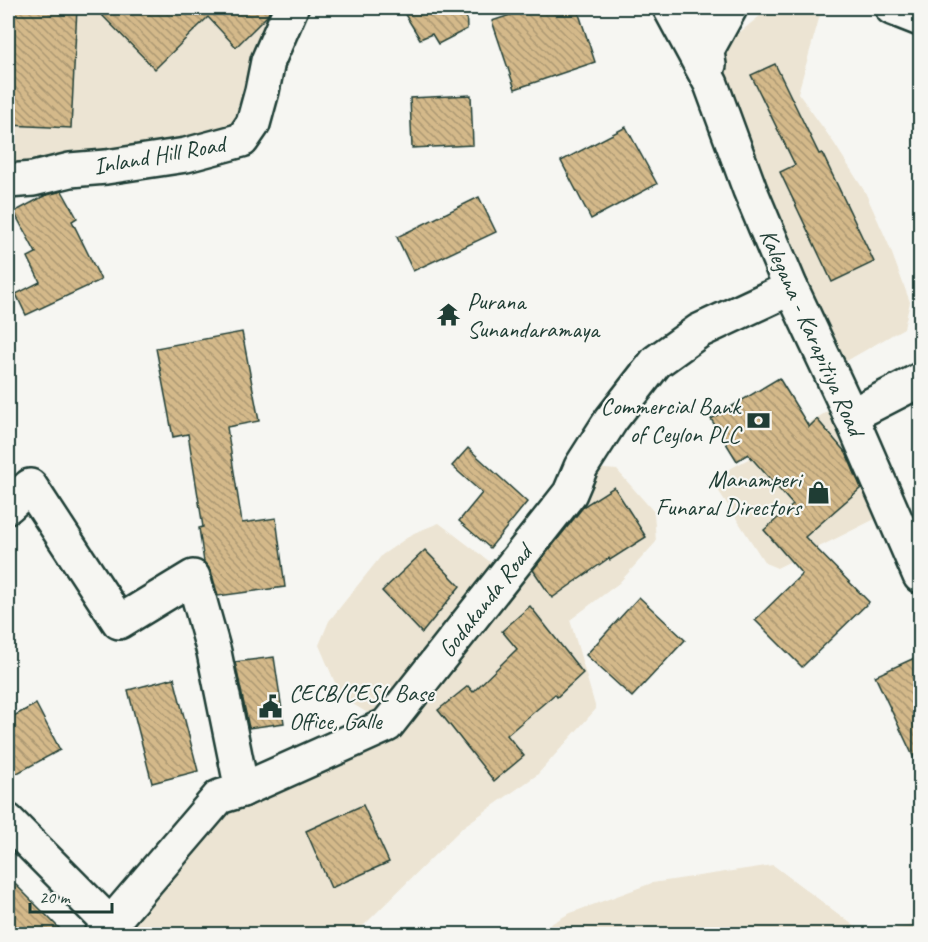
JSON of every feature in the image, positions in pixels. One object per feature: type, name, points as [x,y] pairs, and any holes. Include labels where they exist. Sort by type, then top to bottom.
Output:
[{"type":"street","name":"Inland Hill Road","points":[[8,181],[33,179],[70,170],[186,155],[242,140],[253,124],[268,61],[291,8]]},
{"type":"street","name":"Kalegana - Karapitiya Road","points":[[670,8],[711,84],[750,190],[791,288],[921,576]]},
{"type":"street","name":"Kalegana - Karapitiya Road","points":[[700,8],[708,48],[711,84]]},
{"type":"street","points":[[708,48],[730,8]]},
{"type":"street","points":[[892,8],[921,19]]},
{"type":"street","name":"Godakanda Road","points":[[106,929],[219,797],[242,790],[387,724],[570,493],[581,466],[611,420],[656,362],[699,331],[791,288]]},
{"type":"street","points":[[850,416],[921,380]]},
{"type":"street","points":[[8,506],[30,486],[119,622],[194,577],[214,652],[242,790]]},
{"type":"street","points":[[8,821],[106,929]]},
{"type":"shaded area","points":[[8,8],[291,8],[253,124],[8,181]]},
{"type":"shaded area","points":[[775,8],[822,8],[798,93],[865,192],[888,243],[910,302],[904,328],[829,371],[711,84],[734,37],[761,15]]},
{"type":"shaded area","points":[[844,401],[891,511],[777,568],[765,563],[711,479],[767,449]]},
{"type":"shaded area","points":[[581,467],[617,470],[654,512],[656,542],[619,583],[570,620],[596,709],[537,775],[464,826],[355,934],[102,934],[184,835],[386,724],[341,697],[319,645],[329,621],[382,555],[414,533],[439,523],[506,574]]},
{"type":"shaded area","points":[[773,865],[865,934],[534,934],[568,914],[652,883]]},
{"type":"shaded area","points":[[920,923],[920,934],[872,934]]},
{"type":"building","points":[[8,8],[77,8],[71,128],[8,125]]},
{"type":"building","points":[[95,8],[271,8],[267,16],[236,47],[208,17],[155,69]]},
{"type":"building","points":[[401,8],[466,8],[467,29],[438,44],[432,34],[420,39]]},
{"type":"building","points":[[531,8],[577,8],[595,62],[515,89],[492,21]]},
{"type":"building","points":[[775,64],[819,154],[822,153],[874,262],[832,282],[780,172],[795,165],[751,75]]},
{"type":"building","points":[[471,95],[473,145],[412,148],[410,98]]},
{"type":"building","points":[[626,127],[657,184],[591,219],[561,161]]},
{"type":"building","points":[[62,191],[77,218],[72,221],[101,280],[26,315],[16,294],[40,282],[28,257],[36,253],[14,212],[44,196]]},
{"type":"building","points":[[479,197],[496,232],[413,271],[397,237]]},
{"type":"building","points":[[242,332],[259,421],[227,427],[242,523],[276,518],[285,587],[218,596],[211,571],[204,562],[199,528],[203,527],[188,434],[173,437],[156,348]]},
{"type":"building","points":[[779,378],[809,427],[817,419],[846,453],[861,488],[805,537],[869,602],[802,667],[755,620],[802,574],[764,530],[793,505],[748,454],[737,461],[711,419]]},
{"type":"building","points":[[468,448],[527,502],[490,548],[459,521],[482,493],[452,466]]},
{"type":"building","points":[[614,487],[646,537],[610,560],[609,558],[552,598],[533,570],[584,506]]},
{"type":"building","points":[[425,550],[460,586],[422,633],[382,591]]},
{"type":"building","points":[[639,597],[685,640],[632,697],[586,655]]},
{"type":"building","points":[[530,606],[583,673],[557,697],[555,694],[507,735],[524,756],[494,781],[438,710],[468,686],[473,692],[517,649],[502,631]]},
{"type":"building","points":[[921,655],[921,773],[875,676]]},
{"type":"building","points":[[274,657],[284,723],[249,728],[235,662]]},
{"type":"building","points":[[174,678],[198,771],[152,783],[128,690]]},
{"type":"building","points":[[36,704],[60,750],[8,778],[8,719]]},
{"type":"building","points":[[363,805],[389,862],[331,888],[306,831]]},
{"type":"building","points":[[8,877],[65,934],[8,934]]},
{"type":"place","name":"Purana Sunandaramaya","points":[[449,315]]},
{"type":"place","name":"Commercial Bank of Ceylon PLC","points":[[758,420]]},
{"type":"place","name":"Manamperi Funaral Directors","points":[[819,493]]},
{"type":"place","name":"CECB/CESL Base Office, Galle","points":[[271,707]]}]
